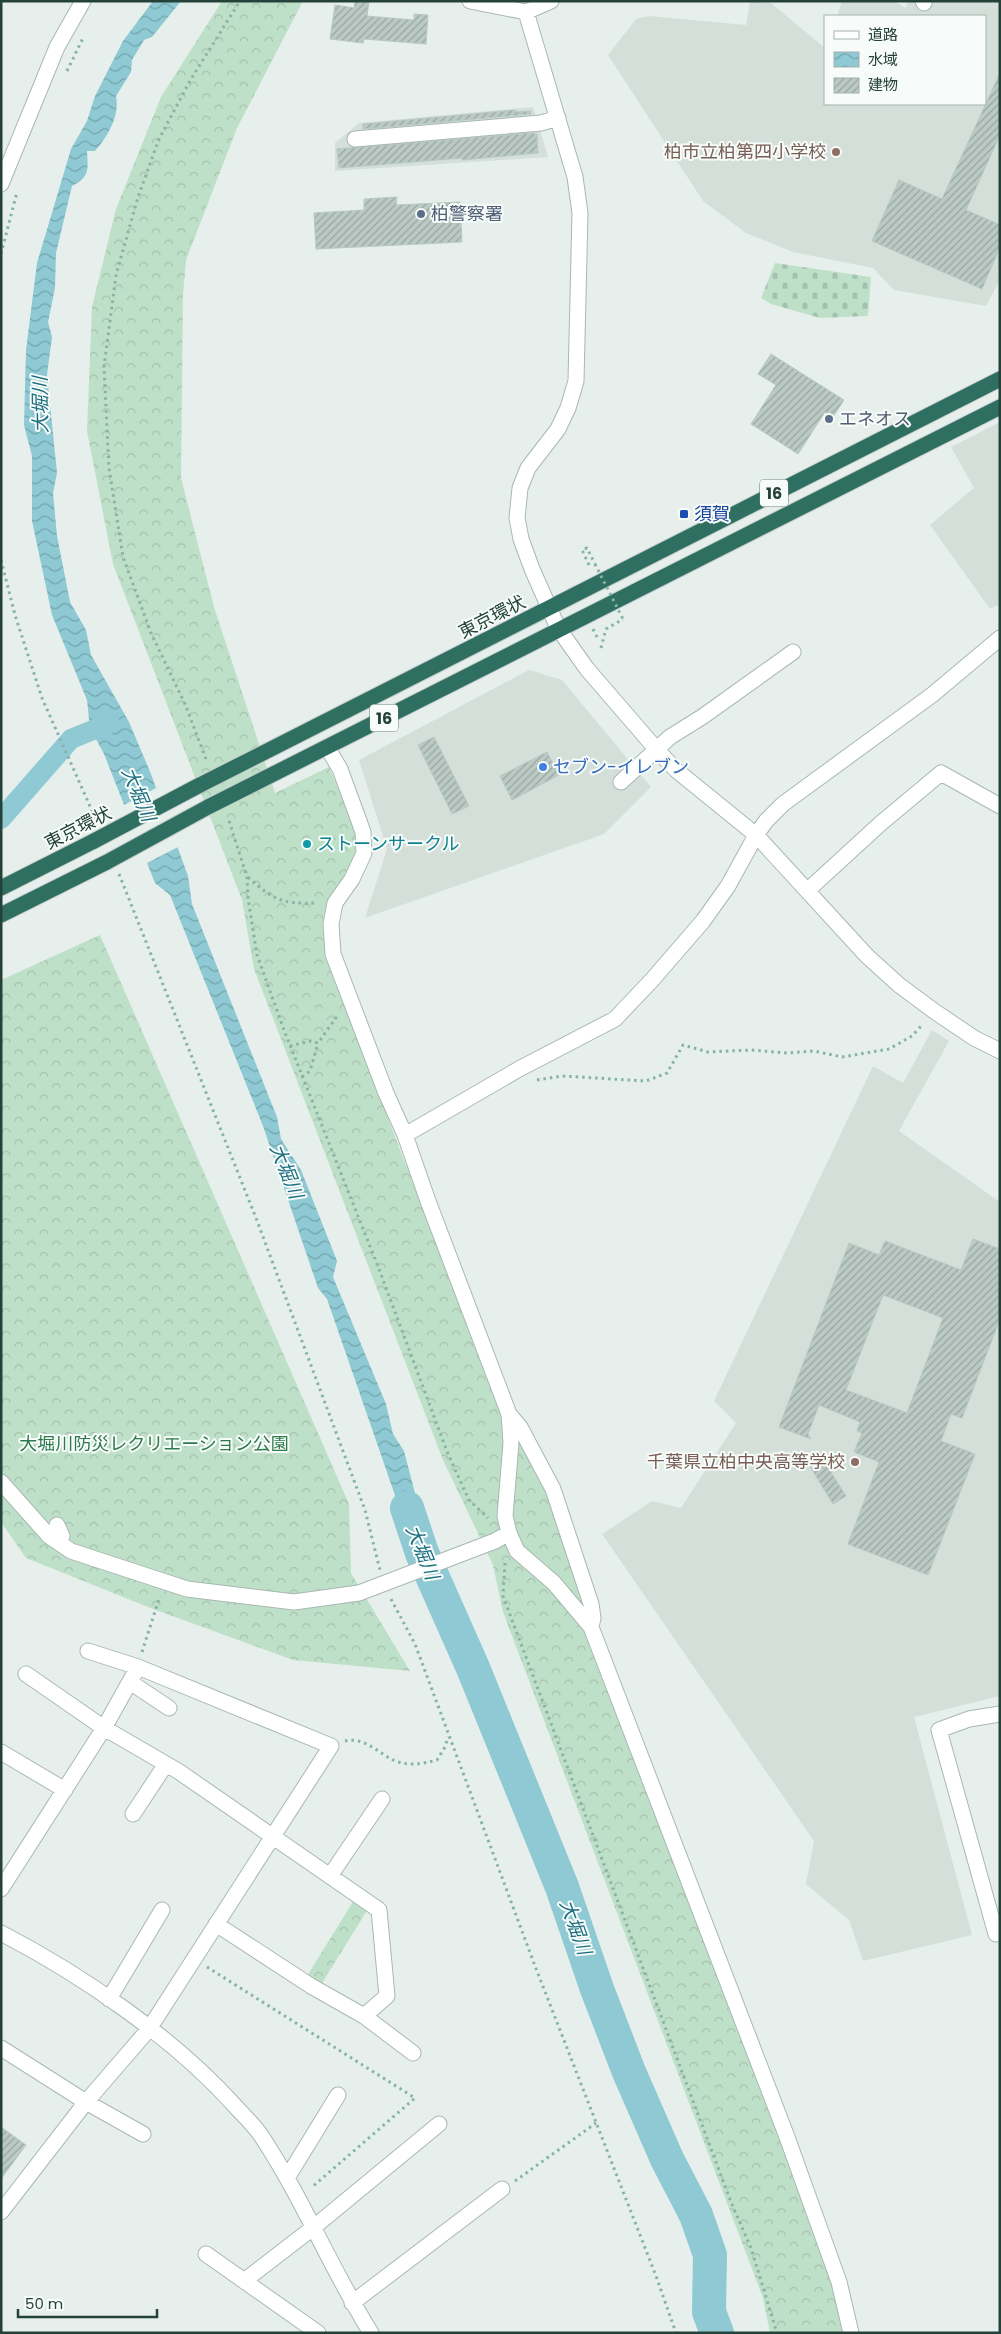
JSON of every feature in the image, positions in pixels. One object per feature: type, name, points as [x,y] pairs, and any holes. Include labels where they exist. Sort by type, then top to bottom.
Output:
[{"type":"highway","name":"東京環状","points":[[1,888],[1000,379]]},
{"type":"highway","name":"16","points":[[1,915],[558,628],[1000,407]]},
{"type":"street","points":[[1,184],[57,47],[83,1]]},
{"type":"street","points":[[470,1],[526,12],[551,1]]},
{"type":"street","points":[[526,12],[575,177],[580,213],[576,381],[568,408],[558,429],[528,468],[520,488],[517,518],[521,539],[529,561],[558,628],[587,669],[657,750],[676,770],[756,835],[867,956],[899,985],[934,1011],[968,1034],[1000,1051]]},
{"type":"street","points":[[355,139],[541,123],[558,118]]},
{"type":"street","points":[[405,1135],[519,1069],[614,1018],[652,980],[702,921],[728,886],[756,835],[766,821],[783,804],[932,695],[1000,638]]},
{"type":"street","points":[[621,782],[670,737],[702,717],[793,652]]},
{"type":"street","points":[[327,747],[340,769],[363,832],[364,853],[352,879],[336,903],[331,924],[333,954],[386,1093],[405,1135],[428,1201],[509,1414],[511,1442],[503,1537]]},
{"type":"street","points":[[808,890],[880,824],[941,772],[1000,806]]},
{"type":"street","points":[[509,1414],[520,1427],[553,1489],[591,1604],[593,1618],[591,1627]]},
{"type":"street","points":[[1,1482],[49,1536],[71,1551],[164,1580],[186,1589],[294,1602],[359,1593],[503,1537]]},
{"type":"street","points":[[57,1526],[62,1536],[58,1542]]},
{"type":"street","points":[[503,1537],[554,1583],[591,1627],[790,2146],[839,2282],[851,2333]]},
{"type":"street","points":[[1,2212],[86,2102],[149,2029],[331,1746],[138,1667],[88,1651]]},
{"type":"street","points":[[1,1889],[104,1728],[138,1667]]},
{"type":"street","points":[[26,1674],[104,1728],[166,1764],[379,1910],[387,1996],[364,2016]]},
{"type":"street","points":[[130,1682],[169,1708]]},
{"type":"street","points":[[996,1934],[939,1730],[969,1719],[1000,1714]]},
{"type":"street","points":[[1,1752],[65,1790]]},
{"type":"street","points":[[133,1814],[166,1764]]},
{"type":"street","points":[[330,1876],[382,1799]]},
{"type":"street","points":[[109,1998],[162,1910]]},
{"type":"street","points":[[216,1924],[311,1986],[364,2016],[413,2053]]},
{"type":"street","points":[[1,1933],[27,1946],[109,1998],[211,2079],[261,2135],[287,2178],[352,2303],[370,2333]]},
{"type":"street","points":[[1,2048],[86,2102],[143,2134]]},
{"type":"street","points":[[287,2178],[338,2095]]},
{"type":"street","points":[[244,2281],[314,2228],[439,2124]]},
{"type":"street","points":[[352,2303],[502,2190]]},
{"type":"street","points":[[206,2254],[318,2333]]},
{"type":"path","points":[[206,758],[185,704],[151,633],[123,557],[108,468],[104,367],[116,274],[138,197],[159,139],[191,79],[240,1]]},
{"type":"path","points":[[589,565],[582,550],[586,548],[623,619],[606,629],[601,648]]},
{"type":"path","points":[[1,560],[15,615],[42,698],[94,813]]},
{"type":"path","points":[[229,821],[247,876],[248,898],[257,955],[290,1046],[379,1269],[448,1454],[469,1500],[497,1525],[503,1537],[506,1554],[503,1596],[728,2193],[751,2248],[777,2333]]},
{"type":"path","points":[[247,876],[270,897],[296,904],[336,903]]},
{"type":"path","points":[[121,878],[270,1254],[365,1510],[388,1583],[415,1644],[448,1736],[656,2276],[676,2333]]},
{"type":"path","points":[[302,1077],[310,1071],[318,1043],[343,1009],[352,1004]]},
{"type":"path","points":[[535,1080],[562,1076],[646,1081],[667,1073],[683,1045],[708,1052],[751,1050],[787,1053],[814,1051],[842,1057],[889,1050],[912,1036],[934,1011]]},
{"type":"path","points":[[290,1046],[311,1041],[318,1043]]},
{"type":"path","points":[[138,1667],[164,1580]]},
{"type":"path","points":[[331,1746],[348,1740],[364,1743],[396,1761],[417,1765],[437,1760],[448,1736]]},
{"type":"path","points":[[194,1958],[415,2098],[298,2198]]},
{"type":"path","points":[[502,2190],[596,2123]]},
{"type":"shaded area","name":"柏市立柏第四小学校","points":[[750,1],[771,3],[824,47],[824,105],[986,105],[986,15],[837,15],[842,1],[894,1],[906,8],[908,1],[1000,1],[1000,280],[986,306],[894,290],[873,268],[793,252],[746,233],[703,201],[608,55],[636,19],[649,16],[746,25]]},
{"type":"shaded area","points":[[533,107],[548,157],[335,171],[335,143],[359,123]]},
{"type":"shaded area","points":[[1000,422],[1000,604],[990,609],[930,525],[974,488],[951,447]]},
{"type":"shaded area","points":[[529,670],[562,680],[651,787],[604,834],[365,918],[387,849],[359,760]]},
{"type":"shaded area","name":"千葉県立柏中央高等学校","points":[[932,1030],[949,1041],[899,1131],[1000,1202],[1000,1696],[914,1717],[972,1935],[863,1961],[849,1920],[806,1884],[814,1841],[602,1534],[652,1501],[681,1508],[736,1423],[714,1401],[873,1066],[903,1083]]},
{"type":"green space","points":[[222,1],[303,1],[237,128],[186,260],[183,295],[181,478],[214,607],[275,793],[329,767],[357,833],[355,859],[336,888],[327,912],[328,961],[456,1291],[513,1421],[544,1485],[832,2283],[844,2333],[770,2333],[763,2298],[503,1612],[493,1565],[443,1460],[254,969],[242,900],[113,564],[87,431],[92,307],[116,209],[161,97]]},
{"type":"green space","points":[[775,263],[871,277],[868,316],[820,318],[771,304],[761,298]]},
{"type":"green space","name":"大堀川防災レクリエーション公園","points":[[100,935],[349,1504],[351,1573],[410,1671],[293,1660],[153,1609],[26,1558],[1,1522],[1,980]]},
{"type":"green space","points":[[357,1895],[371,1904],[319,1988],[304,1981]]},
{"type":"water","points":[[153,1],[181,1],[152,37],[144,40],[132,60],[131,72],[116,96],[116,111],[112,125],[95,151],[87,151],[87,172],[82,179],[72,186],[56,253],[55,288],[48,322],[52,337],[47,375],[57,473],[53,493],[57,536],[70,602],[86,630],[91,655],[129,722],[151,774],[188,876],[192,904],[277,1117],[281,1139],[301,1170],[337,1261],[333,1277],[386,1404],[393,1434],[404,1451],[429,1547],[415,1553],[327,1299],[318,1288],[263,1126],[170,895],[155,883],[104,754],[90,728],[87,700],[52,615],[32,521],[32,456],[24,425],[26,350],[37,263],[71,149],[87,121],[95,96],[123,41]]},
{"type":"pier","points":[[158,787],[180,846],[145,864],[122,806]]},
{"type":"building","points":[[355,1],[369,1],[367,16],[414,20],[414,14],[428,15],[426,44],[364,39],[363,43],[330,39],[335,5],[354,8]]},
{"type":"building","points":[[1000,73],[1000,135],[966,210],[1000,225],[1000,247],[982,289],[872,241],[899,180],[942,199]]},
{"type":"building","points":[[515,110],[517,112],[531,111],[531,114],[363,129],[363,124]]},
{"type":"building","points":[[537,134],[538,153],[339,168],[337,149]]},
{"type":"building","points":[[397,197],[396,205],[460,202],[462,242],[316,249],[314,213],[364,210],[364,199]]},
{"type":"building","points":[[771,354],[844,400],[833,417],[825,412],[798,454],[751,424],[776,385],[758,374]]},
{"type":"building","points":[[434,737],[469,806],[452,814],[418,745]]},
{"type":"building","points":[[547,752],[559,775],[512,800],[500,776]]},
{"type":"building","points":[[973,1239],[1000,1249],[1000,1319],[962,1418],[951,1414],[941,1441],[975,1454],[928,1575],[848,1544],[879,1462],[854,1452],[862,1433],[857,1431],[860,1422],[819,1405],[808,1434],[811,1439],[779,1427],[849,1243],[879,1255],[885,1241],[961,1270]],"holes":[[[883,1295],[943,1318],[907,1413],[846,1390]]]},
{"type":"building","points":[[820,1455],[846,1496],[833,1504],[808,1463]]},
{"type":"building","points":[[1,2127],[26,2145],[1,2179]]},
{"type":"waterway","points":[[1,819],[71,739],[110,723]]},
{"type":"waterway","name":"大堀川","points":[[407,1508],[422,1553],[473,1668],[562,1887],[597,1989],[629,2072],[667,2159],[696,2215],[710,2255],[709,2312],[717,2333]]},
{"type":"place","name":"柏市立柏第四小学校","points":[[836,152]]},
{"type":"place","name":"柏警察署","points":[[421,214]]},
{"type":"place","name":"エネオス","points":[[829,419]]},
{"type":"place","name":"須賀","points":[[684,514]]},
{"type":"place","name":"セブン-イレブン","points":[[543,767]]},
{"type":"place","name":"ストーンサークル","points":[[307,844]]},
{"type":"place","name":"千葉県立柏中央高等学校","points":[[855,1462]]}]
